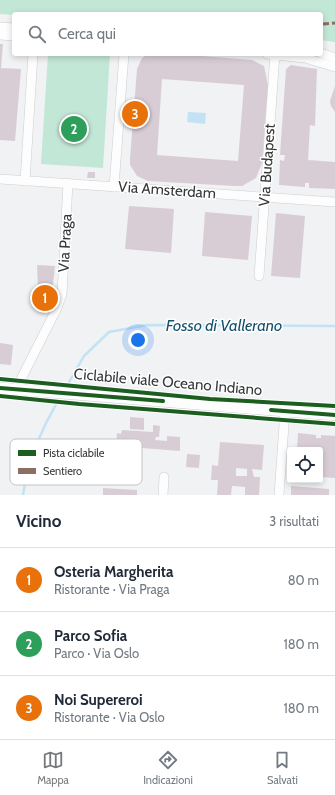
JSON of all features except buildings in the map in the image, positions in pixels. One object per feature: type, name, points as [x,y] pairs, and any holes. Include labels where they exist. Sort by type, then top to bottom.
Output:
[{"type":"street","points":[[0,27],[12,28]]},
{"type":"street","points":[[0,35],[12,36]]},
{"type":"street","points":[[323,54],[335,58]]},
{"type":"street","points":[[24,181],[33,56]]},
{"type":"street","points":[[114,187],[124,56]]},
{"type":"street","name":"Via Budapest","points":[[260,276],[272,56]]},
{"type":"street","points":[[288,56],[305,58],[335,67]]},
{"type":"street","name":"Via Amsterdam","points":[[0,179],[335,202]]},
{"type":"street","name":"Via Praga","points":[[16,390],[57,308],[62,294],[68,183]]},
{"type":"street","points":[[0,388],[335,414]]},
{"type":"street","points":[[279,495],[285,411]]},
{"type":"street","points":[[163,495],[164,477]]},
{"type":"green space","points":[[0,0],[335,0],[335,42],[323,40],[323,12],[12,12],[12,15],[0,14]]},
{"type":"green space","points":[[48,56],[110,56],[103,168],[41,164]]},
{"type":"water","points":[[188,112],[206,113],[205,124],[187,122]]},
{"type":"waterway","name":"Fosso di Vallerano","points":[[64,391],[84,356],[109,332],[147,325],[335,326]]},
{"type":"waterway","name":"Fosso di Vallerano","points":[[39,439],[60,397]]},
{"type":"waterway","name":"Fosso di Vallerano","points":[[23,495],[25,485]]},
{"type":"marked path","points":[[323,24],[335,23]]},
{"type":"cycle path","name":"Ciclabile viale Oceano Indiano","points":[[0,379],[210,399],[335,406]]},
{"type":"cycle path","points":[[0,388],[163,401]]},
{"type":"cycle path","points":[[0,396],[79,404],[335,424]]},
{"type":"cycle path","points":[[271,410],[335,415]]},
{"type":"place","name":"Noi Supereroi","points":[[135,114]]},
{"type":"place","name":"Parco Sofia","points":[[74,129]]},
{"type":"place","name":"Osteria Margherita","points":[[45,298]]}]
